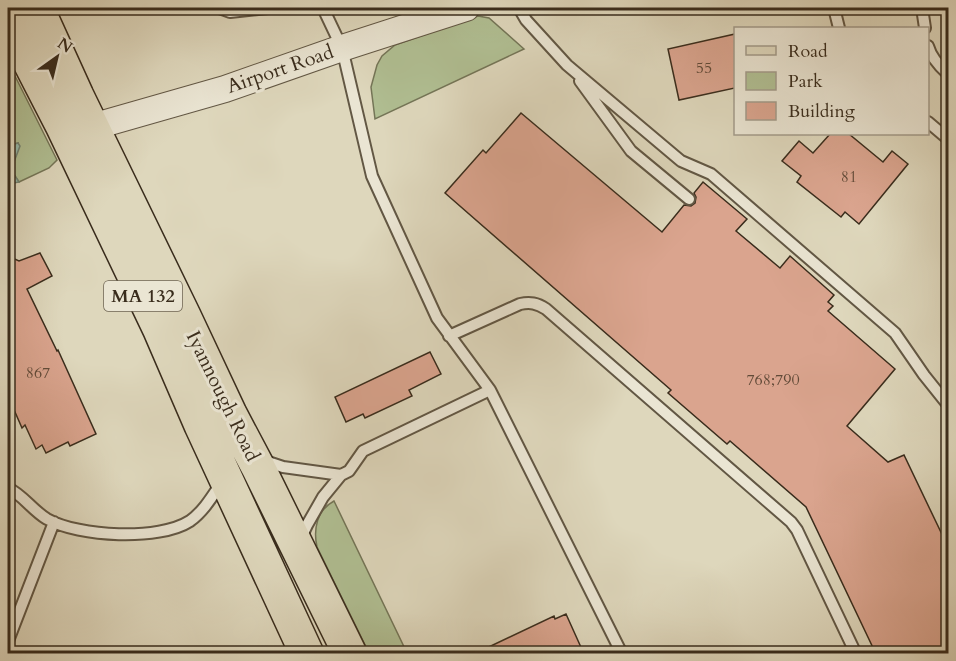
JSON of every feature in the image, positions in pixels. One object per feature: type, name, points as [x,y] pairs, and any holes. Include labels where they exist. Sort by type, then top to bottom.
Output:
[{"type":"main road","name":"Iyannough Road","points":[[37,8],[230,414],[350,654]]},
{"type":"main road","name":"Iyannough Road","points":[[8,20],[67,135],[159,330],[307,654]]},
{"type":"street","name":"Airport Road","points":[[92,127],[225,88],[466,8]]},
{"type":"lane","points":[[219,8],[230,12],[268,8]]},
{"type":"lane","points":[[323,8],[342,48],[372,176],[437,318],[490,390],[622,654]]},
{"type":"lane","points":[[519,8],[526,20],[567,65],[631,151],[689,199]]},
{"type":"lane","points":[[834,8],[839,27]]},
{"type":"lane","points":[[922,8],[925,27]]},
{"type":"lane","points":[[929,51],[939,66],[948,74]]},
{"type":"lane","points":[[567,65],[681,161],[711,174],[895,333],[948,405]]},
{"type":"lane","points":[[929,124],[948,138]]},
{"type":"lane","points":[[449,336],[520,304],[529,302],[546,309],[791,522],[797,530],[856,654]]},
{"type":"lane","points":[[297,546],[323,497],[341,475],[349,471],[363,451],[490,390]]},
{"type":"lane","points":[[252,456],[283,467],[341,475]]},
{"type":"lane","points":[[8,488],[17,492],[36,511],[54,522],[70,528],[111,534],[163,531],[182,525],[203,509],[226,478]]},
{"type":"lane","points":[[8,641],[54,522]]},
{"type":"green space","points":[[478,16],[489,18],[524,49],[375,119],[371,87],[382,56],[395,45]]},
{"type":"green space","points":[[8,62],[57,160],[49,168],[19,182],[11,170],[18,143],[8,146]]},
{"type":"green space","points":[[334,501],[407,653],[369,653],[317,547],[316,527],[320,515]]},
{"type":"shaded area","points":[[18,143],[20,146],[11,170],[19,182],[14,183],[8,175],[8,146]]},
{"type":"building","points":[[734,34],[734,88],[679,100],[668,49]]},
{"type":"building","points":[[521,113],[662,232],[684,205],[691,206],[695,203],[694,193],[703,182],[747,219],[736,231],[780,268],[790,256],[834,295],[828,302],[833,306],[828,311],[895,369],[847,426],[888,462],[904,455],[948,547],[948,654],[876,654],[806,507],[730,441],[727,444],[668,393],[671,390],[445,193],[483,150],[486,153]]},
{"type":"building","points":[[829,135],[850,135],[883,162],[892,151],[908,164],[859,224],[845,212],[841,217],[797,182],[801,176],[782,161],[799,141],[813,153]]},
{"type":"building","points":[[40,253],[52,276],[27,289],[96,434],[70,446],[68,442],[46,453],[42,445],[36,449],[25,425],[22,428],[8,396],[8,256],[19,261]]},
{"type":"building","points":[[430,352],[441,374],[409,390],[412,396],[365,418],[363,414],[346,422],[335,397]]},
{"type":"building","points":[[566,614],[584,654],[474,654],[554,616],[555,619]]}]
